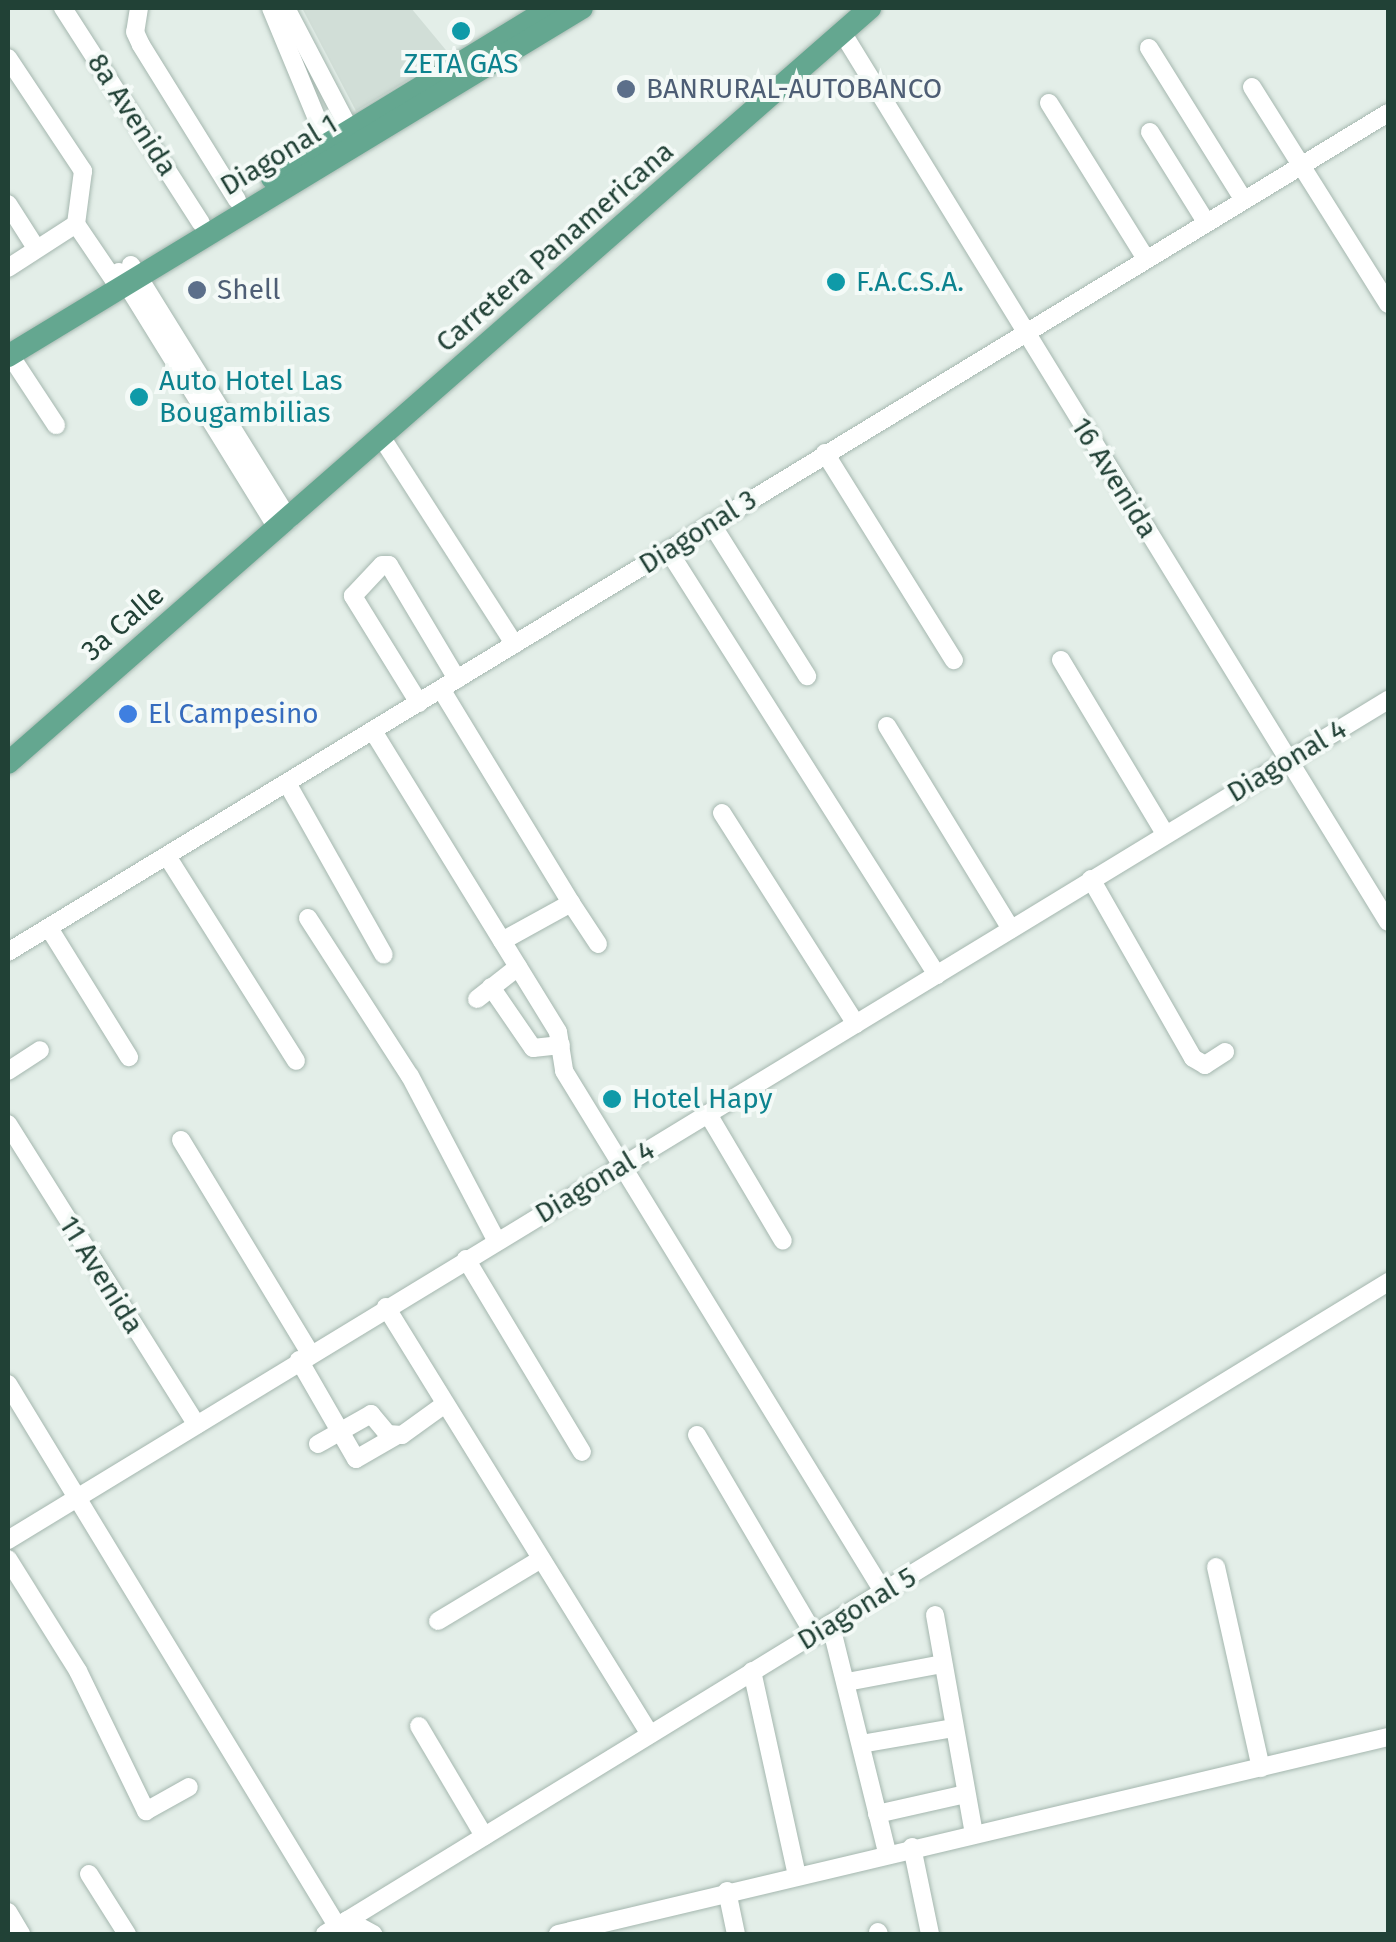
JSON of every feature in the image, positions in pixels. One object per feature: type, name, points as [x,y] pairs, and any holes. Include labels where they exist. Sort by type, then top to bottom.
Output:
[{"type":"main road","name":"Diagonal 1","points":[[8,350],[551,8]]},
{"type":"main road","name":"Diagonal 1","points":[[352,136],[582,8]]},
{"type":"main road","name":"Carretera Panamericana","points":[[284,524],[870,8]]},
{"type":"main road","name":"Diagonal 1","points":[[124,277],[202,222],[331,150]]},
{"type":"main road","name":"3a Calle","points":[[8,763],[284,524]]},
{"type":"street","name":"8a Avenida","points":[[62,8],[202,222]]},
{"type":"street","points":[[139,8],[135,32],[141,45],[238,200]]},
{"type":"street","points":[[271,8],[312,80],[352,136]]},
{"type":"street","points":[[286,8],[312,80],[331,150]]},
{"type":"street","name":"16 Avenida","points":[[842,32],[1388,922]]},
{"type":"street","points":[[1149,48],[1243,199]]},
{"type":"street","points":[[8,58],[83,171],[76,224],[124,277],[284,524]]},
{"type":"street","points":[[1252,87],[1388,304]]},
{"type":"street","points":[[1049,103],[1146,259]]},
{"type":"street","name":"Diagonal 3","points":[[8,952],[1243,199],[1386,120]]},
{"type":"street","points":[[1150,132],[1206,222]]},
{"type":"street","points":[[8,204],[36,248]]},
{"type":"street","points":[[8,268],[76,224]]},
{"type":"street","points":[[8,350],[56,425]]},
{"type":"street","points":[[382,438],[514,644]]},
{"type":"street","points":[[825,454],[954,660]]},
{"type":"street","points":[[711,523],[807,676]]},
{"type":"street","points":[[668,550],[937,975]]},
{"type":"street","points":[[419,703],[353,596],[382,565],[389,565],[449,684],[571,903],[598,944]]},
{"type":"street","points":[[1060,660],[1165,834]]},
{"type":"street","name":"Diagonal 4","points":[[8,1540],[1388,700]]},
{"type":"street","points":[[887,726],[1012,929]]},
{"type":"street","points":[[374,731],[518,967],[560,1045],[564,1070],[884,1593]]},
{"type":"street","points":[[287,783],[384,955]]},
{"type":"street","points":[[722,813],[856,1024]]},
{"type":"street","points":[[167,856],[296,1061]]},
{"type":"street","points":[[1092,879],[1192,1058],[1205,1065],[1225,1052]]},
{"type":"street","points":[[502,941],[571,903]]},
{"type":"street","points":[[308,918],[410,1076],[497,1242]]},
{"type":"street","points":[[49,928],[129,1057]]},
{"type":"street","points":[[518,967],[484,993],[533,1048],[560,1045]]},
{"type":"street","points":[[8,1071],[40,1050]]},
{"type":"street","points":[[708,1114],[783,1242]]},
{"type":"street","name":"11 Avenida","points":[[8,1124],[196,1425]]},
{"type":"street","points":[[181,1140],[360,1460],[445,1404]]},
{"type":"street","points":[[466,1259],[582,1452]]},
{"type":"street","name":"Diagonal 5","points":[[338,1928],[648,1732],[823,1631],[1388,1282]]},
{"type":"street","points":[[386,1307],[648,1732]]},
{"type":"street","points":[[8,1384],[338,1928],[373,1934]]},
{"type":"street","points":[[318,1444],[370,1414],[396,1436]]},
{"type":"street","points":[[697,1435],[823,1631],[847,1682],[886,1852]]},
{"type":"street","points":[[438,1621],[541,1559]]},
{"type":"street","points":[[8,1560],[78,1672],[144,1808],[150,1812],[189,1787]]},
{"type":"street","points":[[1216,1566],[1261,1768]]},
{"type":"street","points":[[935,1615],[974,1833]]},
{"type":"street","points":[[847,1682],[942,1664]]},
{"type":"street","points":[[752,1671],[797,1875]]},
{"type":"street","points":[[420,1726],[484,1836]]},
{"type":"street","points":[[861,1744],[953,1728]]},
{"type":"street","points":[[558,1934],[886,1852],[1388,1738]]},
{"type":"street","points":[[878,1814],[966,1794]]},
{"type":"street","points":[[912,1847],[930,1934]]},
{"type":"street","points":[[89,1874],[126,1934]]},
{"type":"street","points":[[727,1891],[736,1934]]},
{"type":"street","points":[[8,1912],[21,1934]]},
{"type":"shaded area","points":[[302,8],[411,8],[450,55],[356,111]]},
{"type":"place","name":"ZETA GAS","points":[[461,31]]},
{"type":"place","name":"BANRURAL-AUTOBANCO","points":[[626,89]]},
{"type":"place","name":"F.A.C.S.A.","points":[[836,282]]},
{"type":"place","name":"Shell","points":[[197,290]]},
{"type":"place","name":"Auto Hotel Las Bougambilias","points":[[139,397]]},
{"type":"place","name":"El Campesino","points":[[128,714]]},
{"type":"place","name":"Hotel Hapy","points":[[612,1099]]}]
